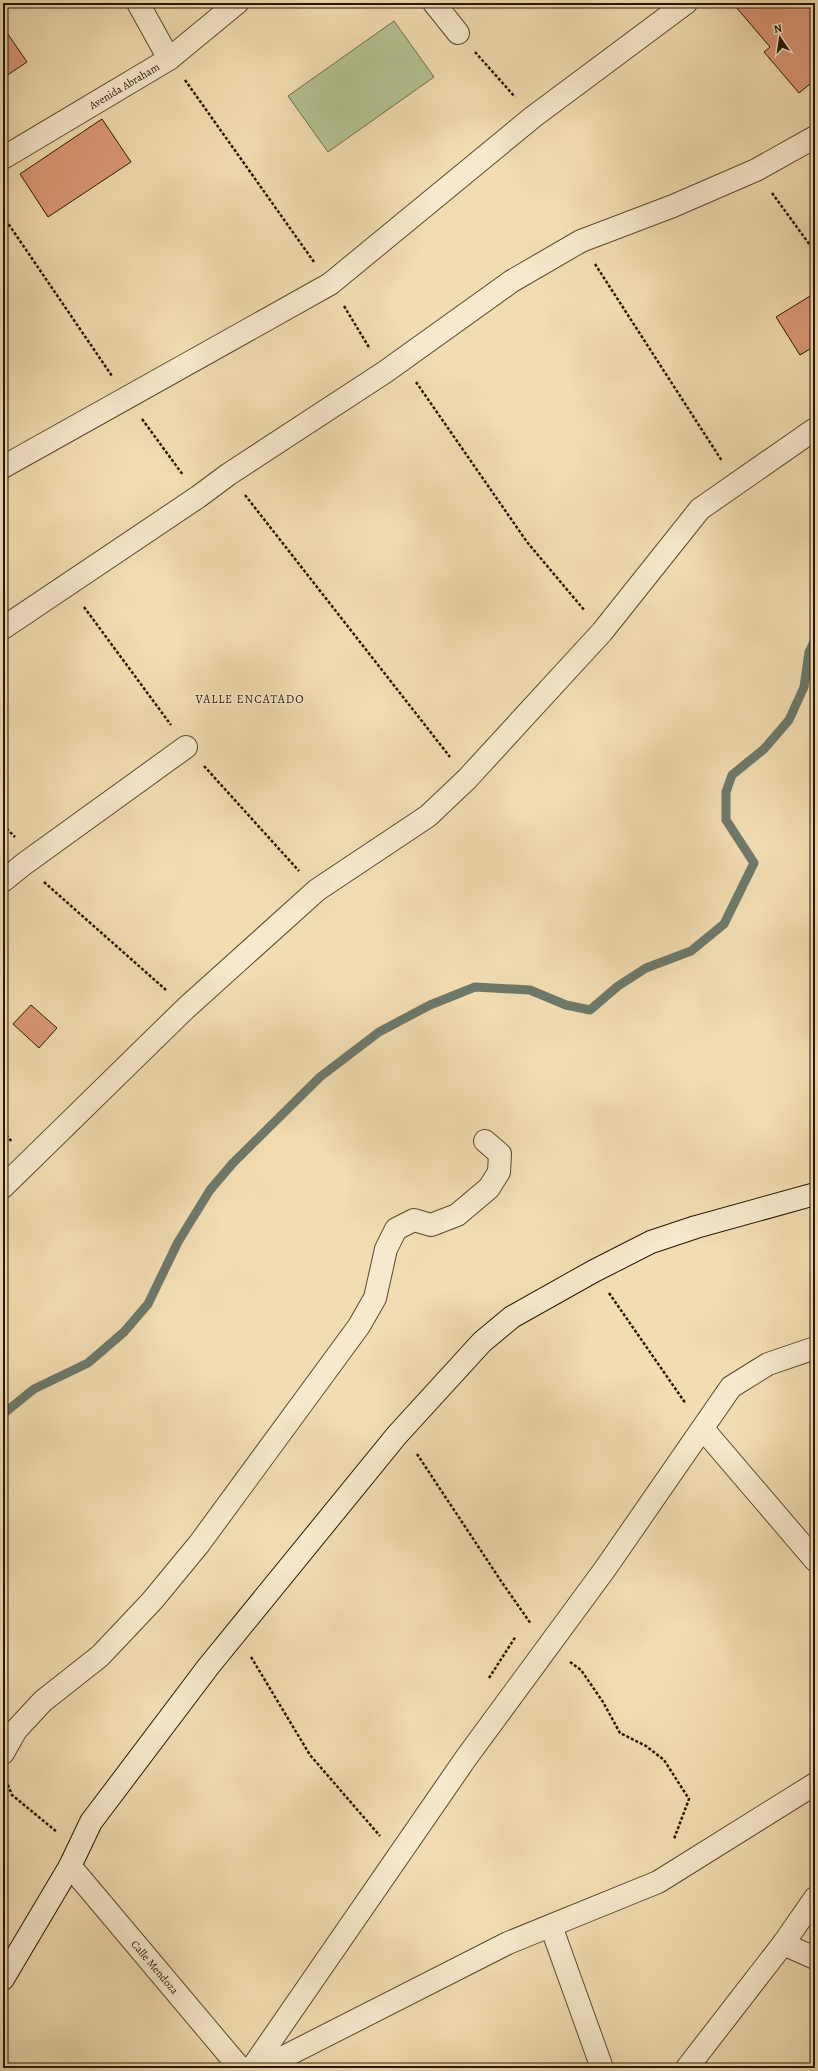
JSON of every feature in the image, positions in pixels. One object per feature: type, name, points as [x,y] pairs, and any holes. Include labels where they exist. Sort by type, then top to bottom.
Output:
[{"type":"street","points":[[138,3],[169,59]]},
{"type":"street","name":"Avenida Abraham","points":[[3,158],[169,59],[237,3]]},
{"type":"street","points":[[434,3],[458,33]]},
{"type":"street","points":[[3,467],[330,284],[533,117],[686,3]]},
{"type":"street","points":[[3,628],[198,497],[229,474],[393,366],[512,281],[581,241],[673,206],[756,170],[815,137]]},
{"type":"street","points":[[3,1187],[186,1008],[317,890],[428,816],[467,779],[602,632],[700,509],[815,428]]},
{"type":"street","points":[[3,881],[24,864],[186,747]]},
{"type":"street","points":[[3,1753],[16,1730],[43,1700],[100,1656],[152,1600],[199,1544],[359,1326],[375,1298],[386,1249],[396,1229],[414,1220],[431,1224],[457,1215],[489,1188],[499,1172],[500,1154],[486,1141]]},
{"type":"street","points":[[3,1979],[74,1857],[91,1822],[208,1667],[401,1430],[447,1379],[488,1337],[512,1317],[594,1271],[659,1240],[696,1227],[815,1194]]},
{"type":"street","points":[[252,2068],[466,1758],[605,1569],[703,1428],[730,1386],[768,1364],[815,1348]]},
{"type":"street","points":[[703,1428],[815,1560]]},
{"type":"street","points":[[262,2068],[508,1943],[658,1882],[815,1784]]},
{"type":"street","name":"Calle Mendoza","points":[[74,1857],[240,2068]]},
{"type":"street","points":[[687,2068],[783,1944],[815,1898]]},
{"type":"street","points":[[551,1926],[602,2068]]},
{"type":"street","points":[[783,1944],[815,1958]]},
{"type":"path","points":[[458,33],[533,117]]},
{"type":"path","points":[[169,59],[330,284],[528,542],[602,632]]},
{"type":"path","points":[[756,170],[815,252]]},
{"type":"path","points":[[3,216],[127,398],[198,497]]},
{"type":"path","points":[[581,241],[737,483]]},
{"type":"path","points":[[229,474],[467,779]]},
{"type":"path","points":[[24,864],[186,1008]]},
{"type":"path","points":[[594,1271],[703,1428]]},
{"type":"path","points":[[401,1430],[501,1581],[547,1646],[581,1670],[603,1702],[620,1733],[646,1746],[664,1760],[689,1799],[673,1840]]},
{"type":"path","points":[[236,1633],[310,1755],[376,1830],[398,1858]]},
{"type":"path","points":[[5,1776],[12,1795],[74,1857]]},
{"type":"green space","points":[[394,21],[434,77],[328,152],[288,96]]},
{"type":"building","points":[[740,3],[815,3],[815,80],[799,93],[764,52],[770,47],[736,7]]},
{"type":"building","points":[[3,27],[27,62],[3,78]]},
{"type":"building","points":[[102,119],[131,162],[48,217],[20,174]]},
{"type":"building","points":[[815,293],[815,346],[800,355],[776,317]]},
{"type":"building","points":[[31,1005],[57,1028],[39,1048],[13,1024]]},
{"type":"waterway","points":[[3,1414],[34,1389],[88,1363],[124,1332],[148,1304],[178,1242],[210,1190],[233,1163],[320,1077],[379,1032],[430,1005],[475,987],[530,990],[566,1005],[590,1010],[618,986],[646,968],[691,951],[724,924],[754,863],[726,820],[726,792],[732,775],[764,749],[789,720],[804,687],[809,652],[815,640]]},
{"type":"district","name":"VALLE ENCATADO","points":[[250,699]]}]
